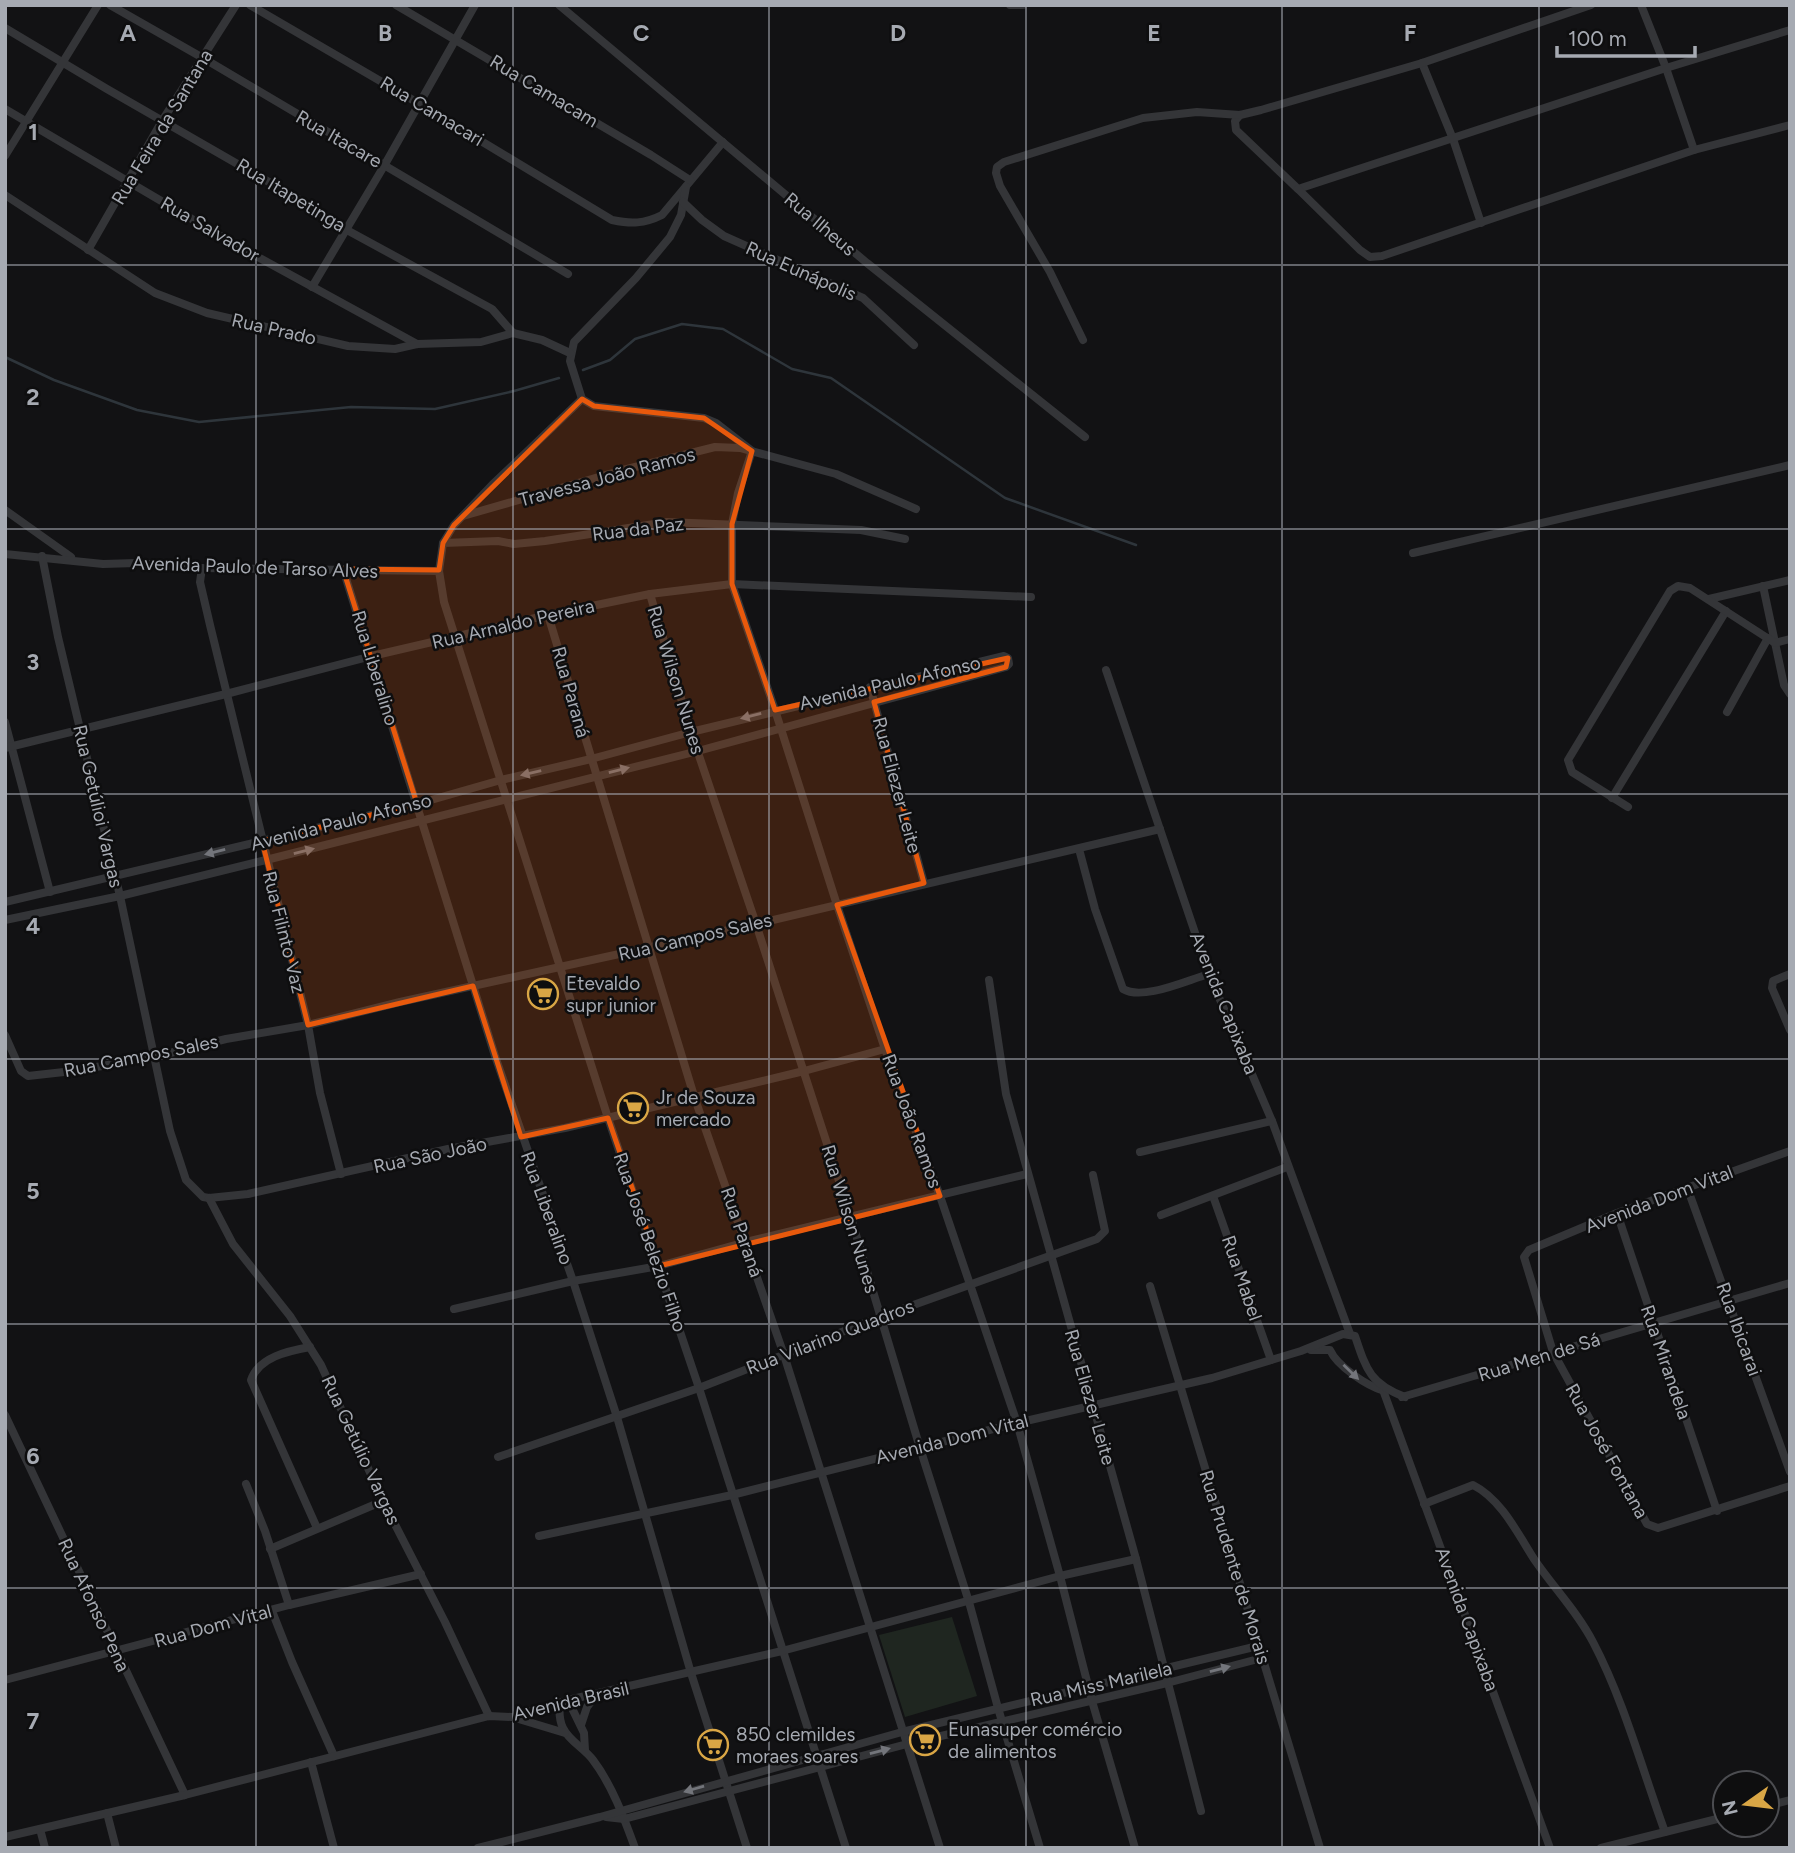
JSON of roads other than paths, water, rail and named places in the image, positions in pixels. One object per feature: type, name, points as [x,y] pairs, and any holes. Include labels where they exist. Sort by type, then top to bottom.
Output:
[{"type":"street","points":[[5,156],[97,5]]},
{"type":"street","name":"Rua Itacare","points":[[110,5],[568,274]]},
{"type":"street","name":"Rua Feira da Santana","points":[[88,250],[162,121],[236,5]]},
{"type":"street","name":"Rua Camacari","points":[[250,5],[612,220],[629,223],[649,221],[662,215],[688,184]]},
{"type":"street","name":"Rua Camacam","points":[[396,5],[640,148],[688,184]]},
{"type":"street","points":[[312,287],[475,5]]},
{"type":"street","name":"Rua Ilheus","points":[[559,5],[867,263],[1085,437]]},
{"type":"street","points":[[1010,5],[1023,5]]},
{"type":"street","points":[[1083,340],[1050,272],[1000,186],[997,167],[1010,159],[1143,118],[1197,112],[1240,115],[1422,63],[1591,5]]},
{"type":"street","points":[[1641,5],[1694,150]]},
{"type":"street","name":"Rua Itapetinga","points":[[5,28],[262,177],[345,229],[492,309],[513,333]]},
{"type":"street","points":[[1298,190],[1666,68],[1790,30]]},
{"type":"street","points":[[1422,63],[1453,139],[1481,223]]},
{"type":"street","name":"Rua Salvador","points":[[5,109],[180,212],[417,344]]},
{"type":"street","points":[[1240,115],[1235,121],[1236,130],[1370,257],[1382,256],[1694,150],[1790,125]]},
{"type":"street","points":[[723,142],[688,184],[681,215],[670,237],[636,278],[574,342],[570,361],[582,399],[594,406],[704,418],[716,423],[752,451],[836,474],[916,509]]},
{"type":"street","name":"Rua Prado","points":[[5,195],[155,293],[207,313],[348,346],[395,349],[417,344],[481,342],[513,333]]},
{"type":"street","name":"Rua Eunápolis","points":[[683,202],[724,236],[863,298],[914,345]]},
{"type":"street","points":[[513,333],[542,340],[570,353]]},
{"type":"street","points":[[456,636],[444,602],[439,571],[443,543],[454,525],[523,453],[582,399]]},
{"type":"street","name":"Travessa João Ramos","points":[[463,516],[623,470],[715,447],[752,451]]},
{"type":"street","name":"Rua João Ramos","points":[[752,451],[738,493],[732,524],[732,584],[836,905],[885,1049],[940,1196],[1017,1423],[1092,1701],[1135,1848]]},
{"type":"street","points":[[1413,553],[1790,465]]},
{"type":"street","points":[[5,510],[74,559]]},
{"type":"street","name":"Rua da Paz","points":[[443,543],[498,541],[514,544],[667,522],[861,530],[905,539]]},
{"type":"street","name":"Avenida Paulo de Tarso Alves","points":[[5,554],[103,564],[136,563],[202,568],[439,571]]},
{"type":"street","name":"Rua Getúlioi Vargas","points":[[42,556],[120,896],[153,1057]]},
{"type":"street","name":"Rua Filinto Vaz","points":[[202,568],[200,582],[308,1025],[320,1093],[341,1174]]},
{"type":"street","name":"Rua Liberalino","points":[[344,569],[521,1137],[573,1282],[617,1417],[691,1673],[747,1848]]},
{"type":"street","points":[[1709,599],[1790,580]]},
{"type":"street","name":"Rua Arnaldo Pereira","points":[[8,747],[372,656],[650,594],[732,584],[1031,597]]},
{"type":"street","points":[[1628,807],[1572,772],[1568,760],[1670,591],[1682,586],[1709,599],[1772,641],[1790,639]]},
{"type":"street","points":[[1763,586],[1772,641],[1784,685],[1790,694]]},
{"type":"street","name":"Rua Wilson Nunes","points":[[650,594],[691,732],[851,1217],[969,1602],[1040,1848]]},
{"type":"street","points":[[1612,798],[1726,611]]},
{"type":"street","name":"Rua Paraná","points":[[548,615],[694,1096],[784,1355],[940,1848]]},
{"type":"street","name":"Rua José Belezio Filho","points":[[456,636],[608,1118],[699,1388],[846,1848]]},
{"type":"street","points":[[1727,712],[1772,641]]},
{"type":"street","name":"Avenida Paulo Afonso","points":[[5,902],[417,804],[775,710],[1004,656],[1008,658],[1009,664],[1006,667],[781,730],[120,896],[5,920]]},
{"type":"street","name":"Avenida Capixaba","points":[[1106,670],[1209,974],[1272,1121],[1350,1334]]},
{"type":"street","name":"Rua Eliezer Leite","points":[[870,687],[924,884]]},
{"type":"street","points":[[5,722],[8,747],[50,892]]},
{"type":"street","name":"Rua Campos Sales","points":[[5,1035],[21,1071],[28,1076],[153,1057],[226,1039],[308,1025],[756,924],[1160,829]]},
{"type":"street","points":[[1079,849],[1095,909],[1123,989],[1130,993],[1144,993],[1209,974]]},
{"type":"street","points":[[1790,974],[1773,981],[1772,988],[1790,1030]]},
{"type":"street","name":"Rua Eliezer Leite","points":[[989,980],[1006,1094],[1136,1559],[1201,1811]]},
{"type":"street","name":"Rua São João","points":[[209,1198],[248,1195],[448,1149],[521,1137],[608,1118],[885,1049]]},
{"type":"street","points":[[153,1057],[186,1180],[194,1190],[209,1198]]},
{"type":"street","points":[[1140,1152],[1272,1121]]},
{"type":"street","name":"Avenida Dom Vital","points":[[1530,1250],[1687,1187],[1789,1154]]},
{"type":"street","points":[[1161,1215],[1287,1167]]},
{"type":"street","points":[[454,1309],[659,1266],[746,1242],[1027,1174]]},
{"type":"street","name":"Rua Vilarino Quadros","points":[[498,1457],[699,1388],[880,1317],[1049,1254],[1097,1239],[1105,1231],[1093,1175]]},
{"type":"street","name":"Rua Ibicarai","points":[[1687,1187],[1790,1472]]},
{"type":"street","name":"Rua Mabel","points":[[1213,1196],[1271,1360]]},
{"type":"street","name":"Rua Getúlio Vargas","points":[[209,1198],[233,1244],[290,1316],[326,1375],[383,1502],[489,1716]]},
{"type":"street","name":"Rua Mirandela","points":[[1617,1213],[1717,1511]]},
{"type":"street","name":"Rua José Fontana","points":[[1530,1250],[1524,1257],[1525,1263],[1553,1352],[1647,1524],[1658,1528],[1717,1511]]},
{"type":"street","name":"Rua Men de Sá","points":[[1405,1397],[1790,1283]]},
{"type":"street","name":"Rua Prudente de Morais","points":[[1150,1286],[1320,1848]]},
{"type":"street","name":"Avenida Dom Vital","points":[[539,1536],[732,1495],[1180,1385],[1301,1351],[1343,1334],[1350,1334]]},
{"type":"street","points":[[1350,1334],[1355,1336],[1369,1374],[1375,1381],[1405,1397]]},
{"type":"street","points":[[310,1347],[282,1354],[257,1366],[251,1380],[317,1528]]},
{"type":"street","points":[[1301,1351],[1331,1350],[1333,1357],[1359,1380],[1396,1397],[1405,1397]]},
{"type":"street","name":"Avenida Capixaba","points":[[1383,1390],[1550,1848]]},
{"type":"street","name":"Rua Afonso Pena","points":[[5,1415],[185,1795]]},
{"type":"street","points":[[246,1484],[265,1531],[289,1605]]},
{"type":"street","points":[[1424,1504],[1473,1485],[1483,1491],[1504,1513],[1540,1568],[1577,1614],[1594,1643],[1616,1695],[1665,1832]]},
{"type":"street","points":[[1717,1511],[1790,1486]]},
{"type":"street","points":[[270,1549],[383,1502]]},
{"type":"street","name":"Avenida Brasil","points":[[5,1837],[185,1795],[489,1716],[512,1717],[564,1701],[782,1651],[1060,1576],[1136,1559]]},
{"type":"street","name":"Rua Dom Vital","points":[[5,1680],[116,1653],[289,1605],[421,1574]]},
{"type":"street","points":[[272,1611],[334,1756]]},
{"type":"street","name":"Rua Miss Marilela","points":[[600,1817],[902,1731],[1258,1646]]},
{"type":"street","name":"Rua Miss Marilela","points":[[624,1819],[907,1744],[1262,1658]]},
{"type":"street","points":[[581,1725],[587,1707],[596,1695]]},
{"type":"street","points":[[564,1701],[581,1725],[585,1750]]},
{"type":"street","points":[[564,1701],[561,1723],[565,1732],[585,1750],[605,1779],[635,1848]]},
{"type":"street","points":[[512,1717],[565,1732]]},
{"type":"street","points":[[311,1762],[334,1848]]},
{"type":"street","points":[[107,1813],[116,1848]]},
{"type":"street","points":[[478,1848],[600,1817],[624,1819]]},
{"type":"street","points":[[1601,1848],[1711,1820]]},
{"type":"street","points":[[40,1829],[45,1848]]},
{"type":"waterway","points":[[583,370],[610,360],[635,339],[682,324],[723,329],[792,369],[831,378],[1005,498],[1136,545]]},
{"type":"waterway","points":[[5,357],[54,380],[137,410],[199,422],[351,407],[435,409],[559,378]]},
{"type":"place","name":"Etevaldo supr junior","points":[[543,994]]},
{"type":"place","name":"Jr de Souza mercado","points":[[633,1108]]},
{"type":"place","name":"Eunasuper comércio de alimentos","points":[[925,1740]]},
{"type":"place","name":"850 clemildes moraes soares","points":[[713,1745]]}]
